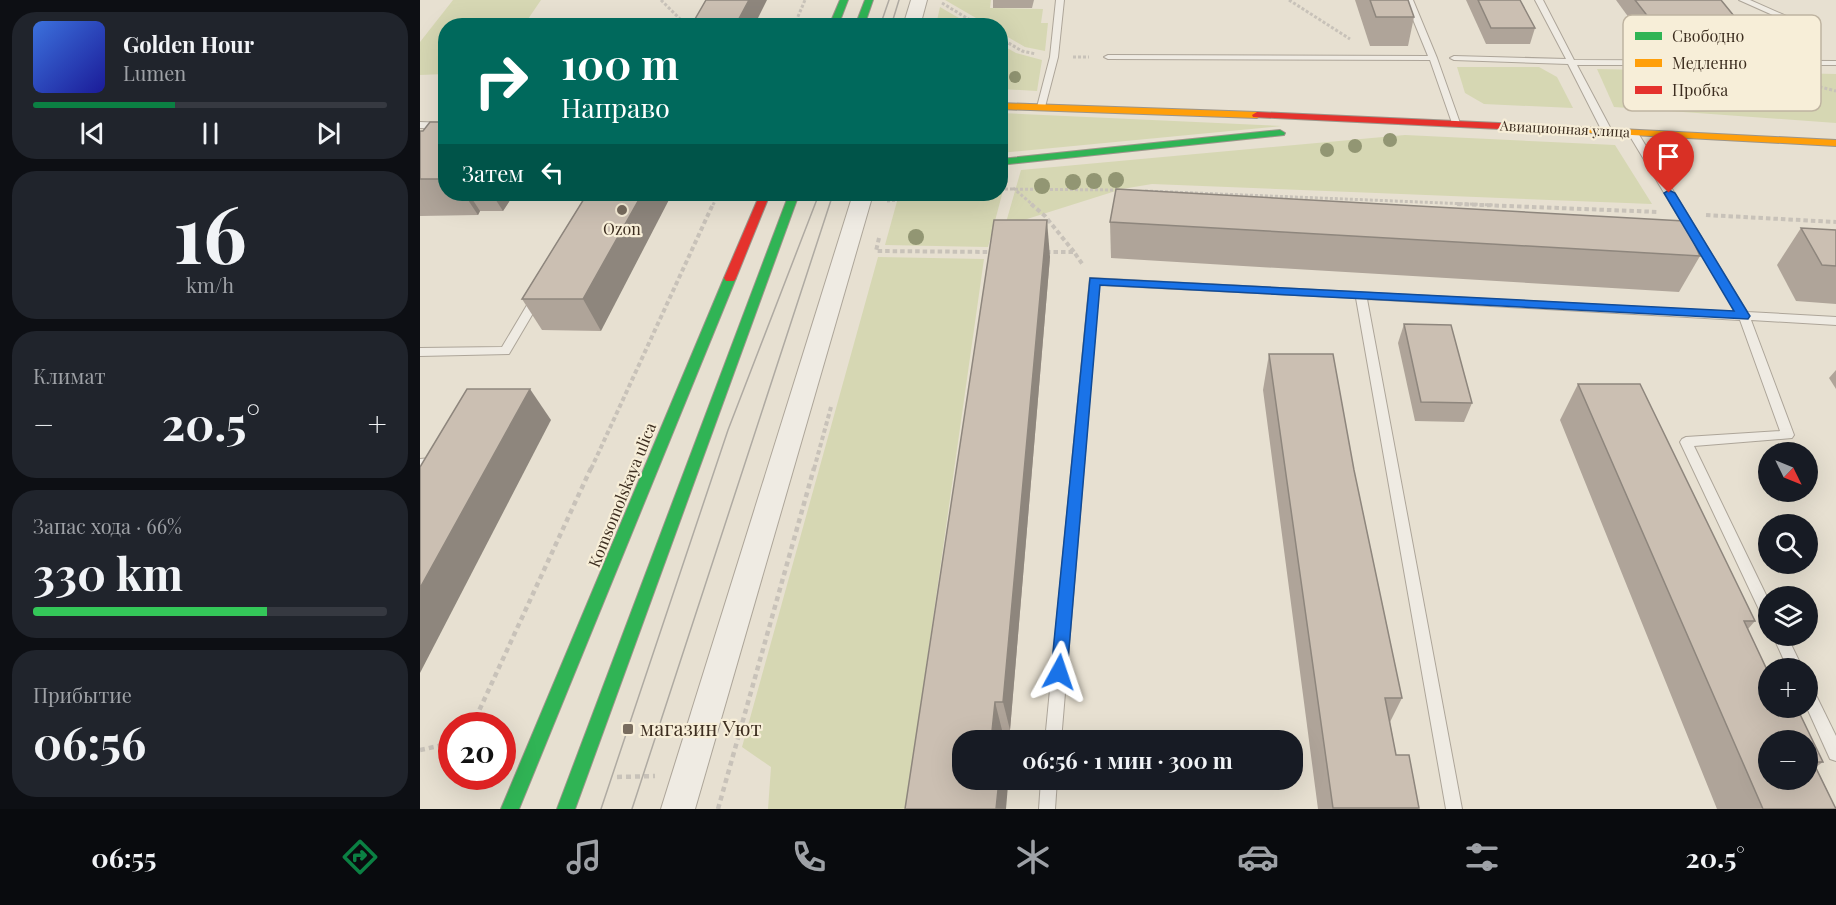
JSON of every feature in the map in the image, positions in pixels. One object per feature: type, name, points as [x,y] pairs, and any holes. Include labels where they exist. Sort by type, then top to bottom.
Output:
[{"type":"main road","points":[[836,18],[844,0]]},
{"type":"main road","points":[[862,18],[869,0]]},
{"type":"main road","name":"Авиационная улица","points":[[1008,106],[1401,120],[1836,143]]},
{"type":"main road","name":"Авиационная улица","points":[[1008,161],[1401,120]]},
{"type":"main road","name":"Komsomolskaya ulica","points":[[510,809],[762,201]]},
{"type":"main road","points":[[566,809],[791,201]]},
{"type":"street","points":[[913,18],[919,0]]},
{"type":"street","points":[[678,809],[874,201]]},
{"type":"lane","points":[[1041,108],[1054,57],[1060,0]]},
{"type":"lane","points":[[1409,0],[1456,123]]},
{"type":"lane","points":[[1539,0],[1607,131]]},
{"type":"lane","points":[[1743,0],[1779,15]]},
{"type":"lane","points":[[1108,57],[1433,58]]},
{"type":"lane","points":[[1454,58],[1623,62]]},
{"type":"lane","points":[[1821,63],[1836,63]]},
{"type":"lane","points":[[420,125],[438,126]]},
{"type":"lane","points":[[1633,133],[1744,316],[1788,435],[1686,442],[1758,592]]},
{"type":"lane","points":[[1054,730],[1094,281],[1836,321]]},
{"type":"lane","points":[[420,352],[505,351],[541,292]]},
{"type":"lane","points":[[1361,295],[1454,809]]},
{"type":"lane","points":[[420,464],[430,463],[420,482]]},
{"type":"lane","points":[[1818,715],[1836,753]]},
{"type":"lane","points":[[1047,809],[1048,790]]},
{"type":"path","points":[[661,0],[679,18]]},
{"type":"path","points":[[797,18],[805,0]]},
{"type":"path","points":[[937,0],[967,18]]},
{"type":"path","points":[[1289,0],[1325,21],[1378,58]]},
{"type":"path","points":[[1008,189],[1127,190]]},
{"type":"path","points":[[1139,190],[1681,213],[1836,222]]},
{"type":"path","points":[[478,712],[715,201]]},
{"type":"path","points":[[878,201],[885,211]]},
{"type":"path","points":[[874,256],[881,231]]},
{"type":"path","points":[[876,251],[1004,252]]},
{"type":"path","points":[[1039,252],[1074,252],[1094,281]]},
{"type":"path","points":[[718,809],[833,399]]},
{"type":"path","points":[[420,750],[438,746]]},
{"type":"green space","points":[[453,0],[541,0],[529,18],[439,18]]},
{"type":"green space","points":[[945,0],[991,0],[990,8],[1043,9],[1041,23],[1048,23],[1045,51],[1025,47],[1008,37],[1008,18],[976,18]]},
{"type":"green space","points":[[940,7],[959,18],[938,18]]},
{"type":"green space","points":[[438,19],[438,74],[420,75],[420,42]]},
{"type":"green space","points":[[1008,48],[1042,60],[1037,91],[1008,89]]},
{"type":"green space","points":[[1457,67],[1539,67],[1557,77],[1573,108],[1484,104],[1465,93]]},
{"type":"green space","points":[[1597,69],[1623,70],[1623,108],[1614,107]]},
{"type":"green space","points":[[1821,74],[1836,74],[1836,123],[1670,111],[1821,111]]},
{"type":"green space","points":[[1008,113],[1282,126],[1008,152]]},
{"type":"green space","points":[[1405,135],[1615,145],[1652,204],[1152,184],[1122,189],[1005,226],[1021,170]]},
{"type":"green space","points":[[897,201],[1000,201],[988,247],[885,245]]},
{"type":"green space","points":[[878,257],[984,259],[906,809],[768,809],[771,767],[742,747]]},
{"type":"building","points":[[706,0],[749,0],[739,18],[696,18]]},
{"type":"building","points":[[1370,0],[1408,0],[1414,17],[1376,17]]},
{"type":"building","points":[[1478,0],[1520,0],[1535,28],[1491,28]]},
{"type":"building","points":[[1635,0],[1721,0],[1733,15],[1647,15]]},
{"type":"building","points":[[430,122],[438,122],[438,179],[420,179],[420,131],[423,131]]},
{"type":"building","points":[[1116,189],[1684,221],[1700,256],[1110,222]]},
{"type":"building","points":[[583,201],[638,201],[583,299],[522,299]]},
{"type":"building","points":[[994,220],[1047,220],[1003,702],[995,702],[992,730],[952,730],[952,790],[998,790],[996,809],[905,809]]},
{"type":"building","points":[[1801,228],[1836,230],[1836,266],[1822,265]]},
{"type":"building","points":[[1404,324],[1451,325],[1472,403],[1421,402]]},
{"type":"building","points":[[1269,354],[1333,354],[1354,470],[1402,698],[1385,698],[1396,755],[1409,755],[1419,808],[1333,808]]},
{"type":"building","points":[[1578,384],[1640,384],[1755,621],[1744,621],[1761,658],[1758,658],[1758,718],[1802,718],[1808,730],[1758,730],[1758,790],[1818,790],[1818,772],[1836,809],[1763,809]]},
{"type":"building","points":[[467,389],[530,389],[420,588],[420,467]]},
{"type":"building","points":[[1818,752],[1823,762],[1818,762]]},
{"type":"tram line","points":[[883,18],[889,0]]},
{"type":"tram line","points":[[893,18],[899,0]]},
{"type":"tram line","points":[[601,809],[728,430],[816,201]]},
{"type":"tram line","points":[[632,809],[831,201]]},
{"type":"traffic: fast","points":[[836,18],[844,0]]},
{"type":"traffic: fast","points":[[862,18],[869,0]]},
{"type":"traffic: fast","points":[[1008,161],[1280,133]]},
{"type":"traffic: fast","points":[[566,809],[791,201]]},
{"type":"traffic: fast","points":[[510,809],[730,278]]},
{"type":"traffic: slow","points":[[1008,106],[1257,115]]},
{"type":"traffic: slow","points":[[1562,129],[1836,143]]},
{"type":"traffic: jam","points":[[1257,115],[1562,129]]},
{"type":"traffic: jam","points":[[730,278],[762,201]]},
{"type":"place","name":"Ozon","points":[[622,210]]},
{"type":"place","name":"магазин Уют","points":[[628,729]]},
{"type":"route","points":[[1059,672],[1094,281],[1744,316],[1669,193]]}]
